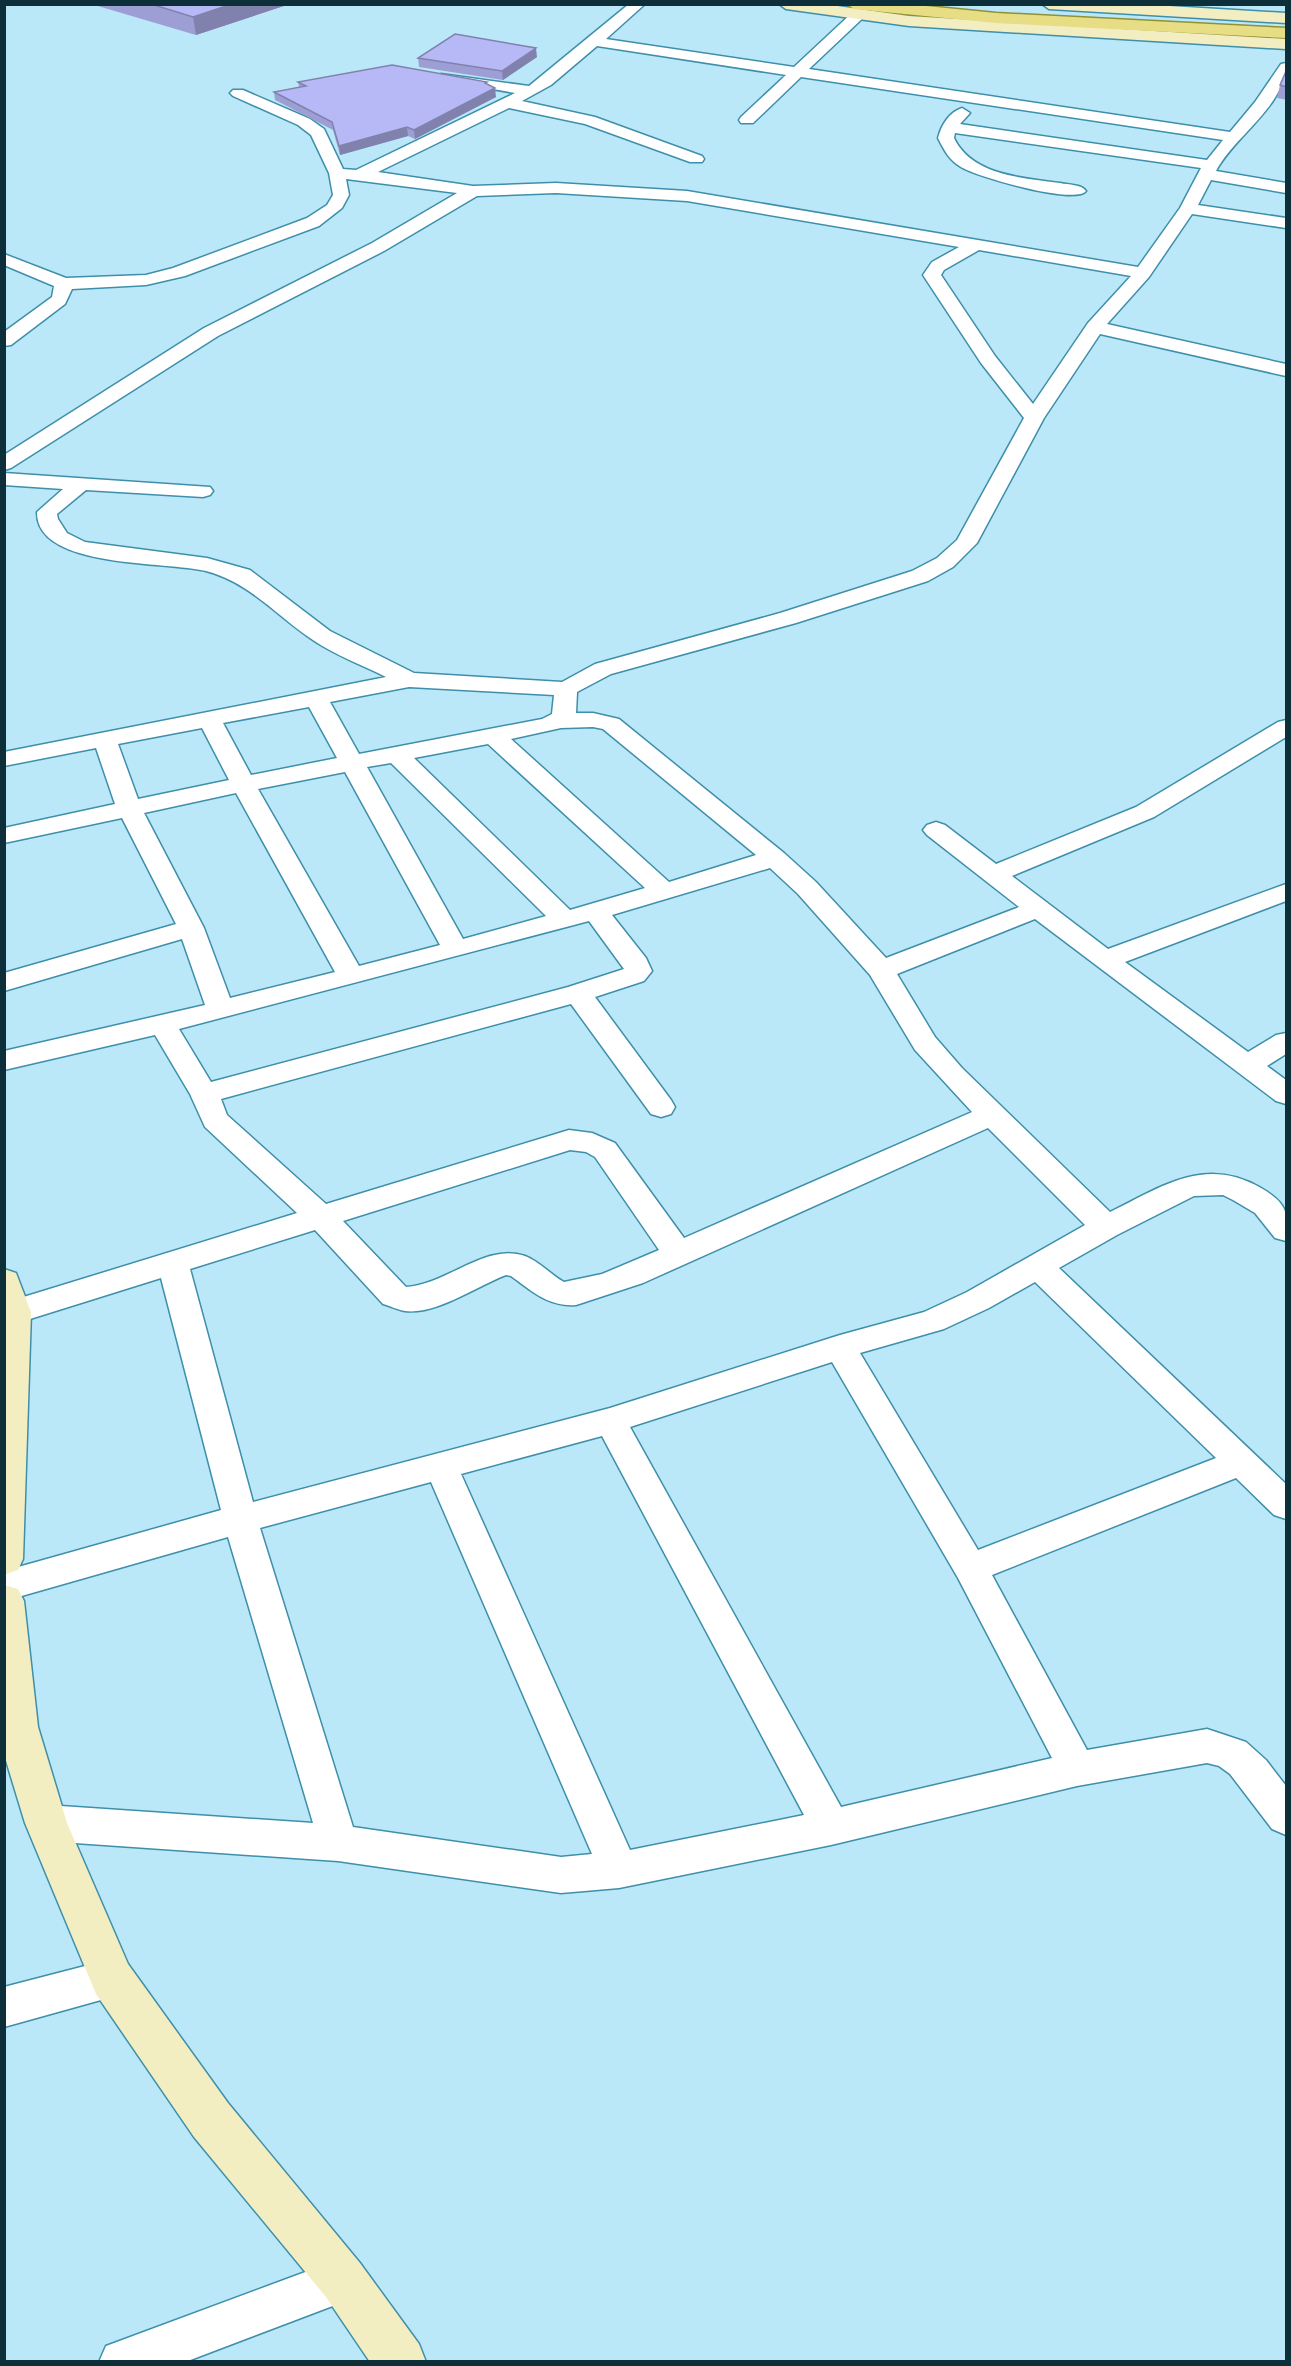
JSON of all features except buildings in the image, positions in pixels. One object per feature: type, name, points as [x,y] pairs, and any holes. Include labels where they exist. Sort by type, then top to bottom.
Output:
[{"type":"main road","points":[[938,4],[1287,28]]},
{"type":"main road","points":[[857,9],[1287,33]]},
{"type":"street","points":[[360,174],[508,103],[546,82],[591,41],[638,4]]},
{"type":"street","points":[[786,4],[857,9],[909,21],[1287,44]]},
{"type":"street","points":[[1049,4],[1287,18]]},
{"type":"street","points":[[747,120],[798,72],[857,9]]},
{"type":"street","points":[[591,41],[1233,137]]},
{"type":"street","points":[[4,759],[410,680],[566,689],[603,669],[788,618],[920,576],[940,567],[954,558],[966,543],[1034,418],[1095,327],[1143,273],[1233,137],[1269,107],[1287,67]]},
{"type":"street","points":[[429,74],[531,91]]},
{"type":"street","points":[[4,259],[47,275],[63,284],[158,278],[313,222],[334,208],[341,195],[337,173],[320,136],[312,126],[238,93]]},
{"type":"street","points":[[974,99],[949,127],[946,138],[951,152],[971,167],[1005,178],[1077,191]]},
{"type":"street","points":[[508,103],[589,120],[696,159]]},
{"type":"street","points":[[949,127],[1210,170],[1287,188]]},
{"type":"street","points":[[337,173],[360,174],[473,191],[556,188],[649,191],[1143,273]]},
{"type":"street","points":[[4,464],[211,332],[378,248],[473,191]]},
{"type":"street","points":[[1188,208],[1287,223]]},
{"type":"street","points":[[976,245],[938,266],[932,275],[988,359],[1034,418]]},
{"type":"street","points":[[4,341],[59,300],[63,293],[63,284]]},
{"type":"street","points":[[1095,327],[1287,370]]},
{"type":"street","points":[[4,479],[203,491]]},
{"type":"street","points":[[81,484],[47,512],[47,519],[58,537],[80,548],[207,564],[233,571],[253,582],[322,636],[410,680]]},
{"type":"street","points":[[561,721],[564,717],[566,689]]},
{"type":"street","points":[[316,698],[455,948]]},
{"type":"street","points":[[1287,712],[1284,714],[1287,722]]},
{"type":"street","points":[[209,719],[351,976]]},
{"type":"street","points":[[4,836],[243,784],[397,756],[561,721],[593,720],[611,724],[775,858],[807,888],[881,970],[925,1043],[952,1075],[1106,1227]]},
{"type":"street","points":[[993,874],[1145,812],[1287,727]]},
{"type":"street","points":[[493,736],[665,892]]},
{"type":"street","points":[[105,740],[129,808],[190,928],[221,1010]]},
{"type":"street","points":[[397,756],[563,918]]},
{"type":"street","points":[[936,830],[1105,960],[1287,1094]]},
{"type":"street","points":[[4,1061],[163,1025],[351,976],[665,892],[775,858]]},
{"type":"street","points":[[1105,960],[1287,892]]},
{"type":"street","points":[[881,970],[1038,909]]},
{"type":"street","points":[[204,1094],[578,993],[626,978],[638,971],[594,910]]},
{"type":"street","points":[[4,982],[190,928]]},
{"type":"street","points":[[578,993],[661,1107]]},
{"type":"street","points":[[163,1025],[204,1094],[215,1120],[227,1134],[322,1218],[394,1296],[402,1300],[431,1295],[495,1266],[509,1263],[520,1266],[552,1292],[576,1293],[678,1254],[994,1114]]},
{"type":"street","points":[[1248,1064],[1287,1042]]},
{"type":"street","points":[[4,1559],[10,1297],[173,1263],[569,1140],[592,1143],[611,1156],[678,1254]]},
{"type":"street","points":[[4,1586],[240,1519],[610,1421],[840,1347],[933,1321],[1039,1267],[1106,1227],[1189,1186],[1227,1184],[1266,1205],[1287,1230]]},
{"type":"street","points":[[173,1263],[240,1519],[338,1843]]},
{"type":"street","points":[[1039,1267],[1287,1505]]},
{"type":"street","points":[[840,1347],[970,1568],[1077,1769]]},
{"type":"street","points":[[610,1421],[831,1827]]},
{"type":"street","points":[[970,1568],[1242,1462]]},
{"type":"street","points":[[441,1467],[619,1870]]},
{"type":"street","points":[[4,1601],[17,1726],[46,1823],[112,1979],[211,2121],[343,2280],[401,2361]]},
{"type":"street","points":[[46,1823],[338,1843],[551,1874],[619,1870],[831,1827],[1077,1769],[1207,1746],[1220,1747],[1237,1755],[1287,1817]]},
{"type":"street","points":[[4,2007],[112,1979]]},
{"type":"street","points":[[122,2361],[343,2280]]}]
